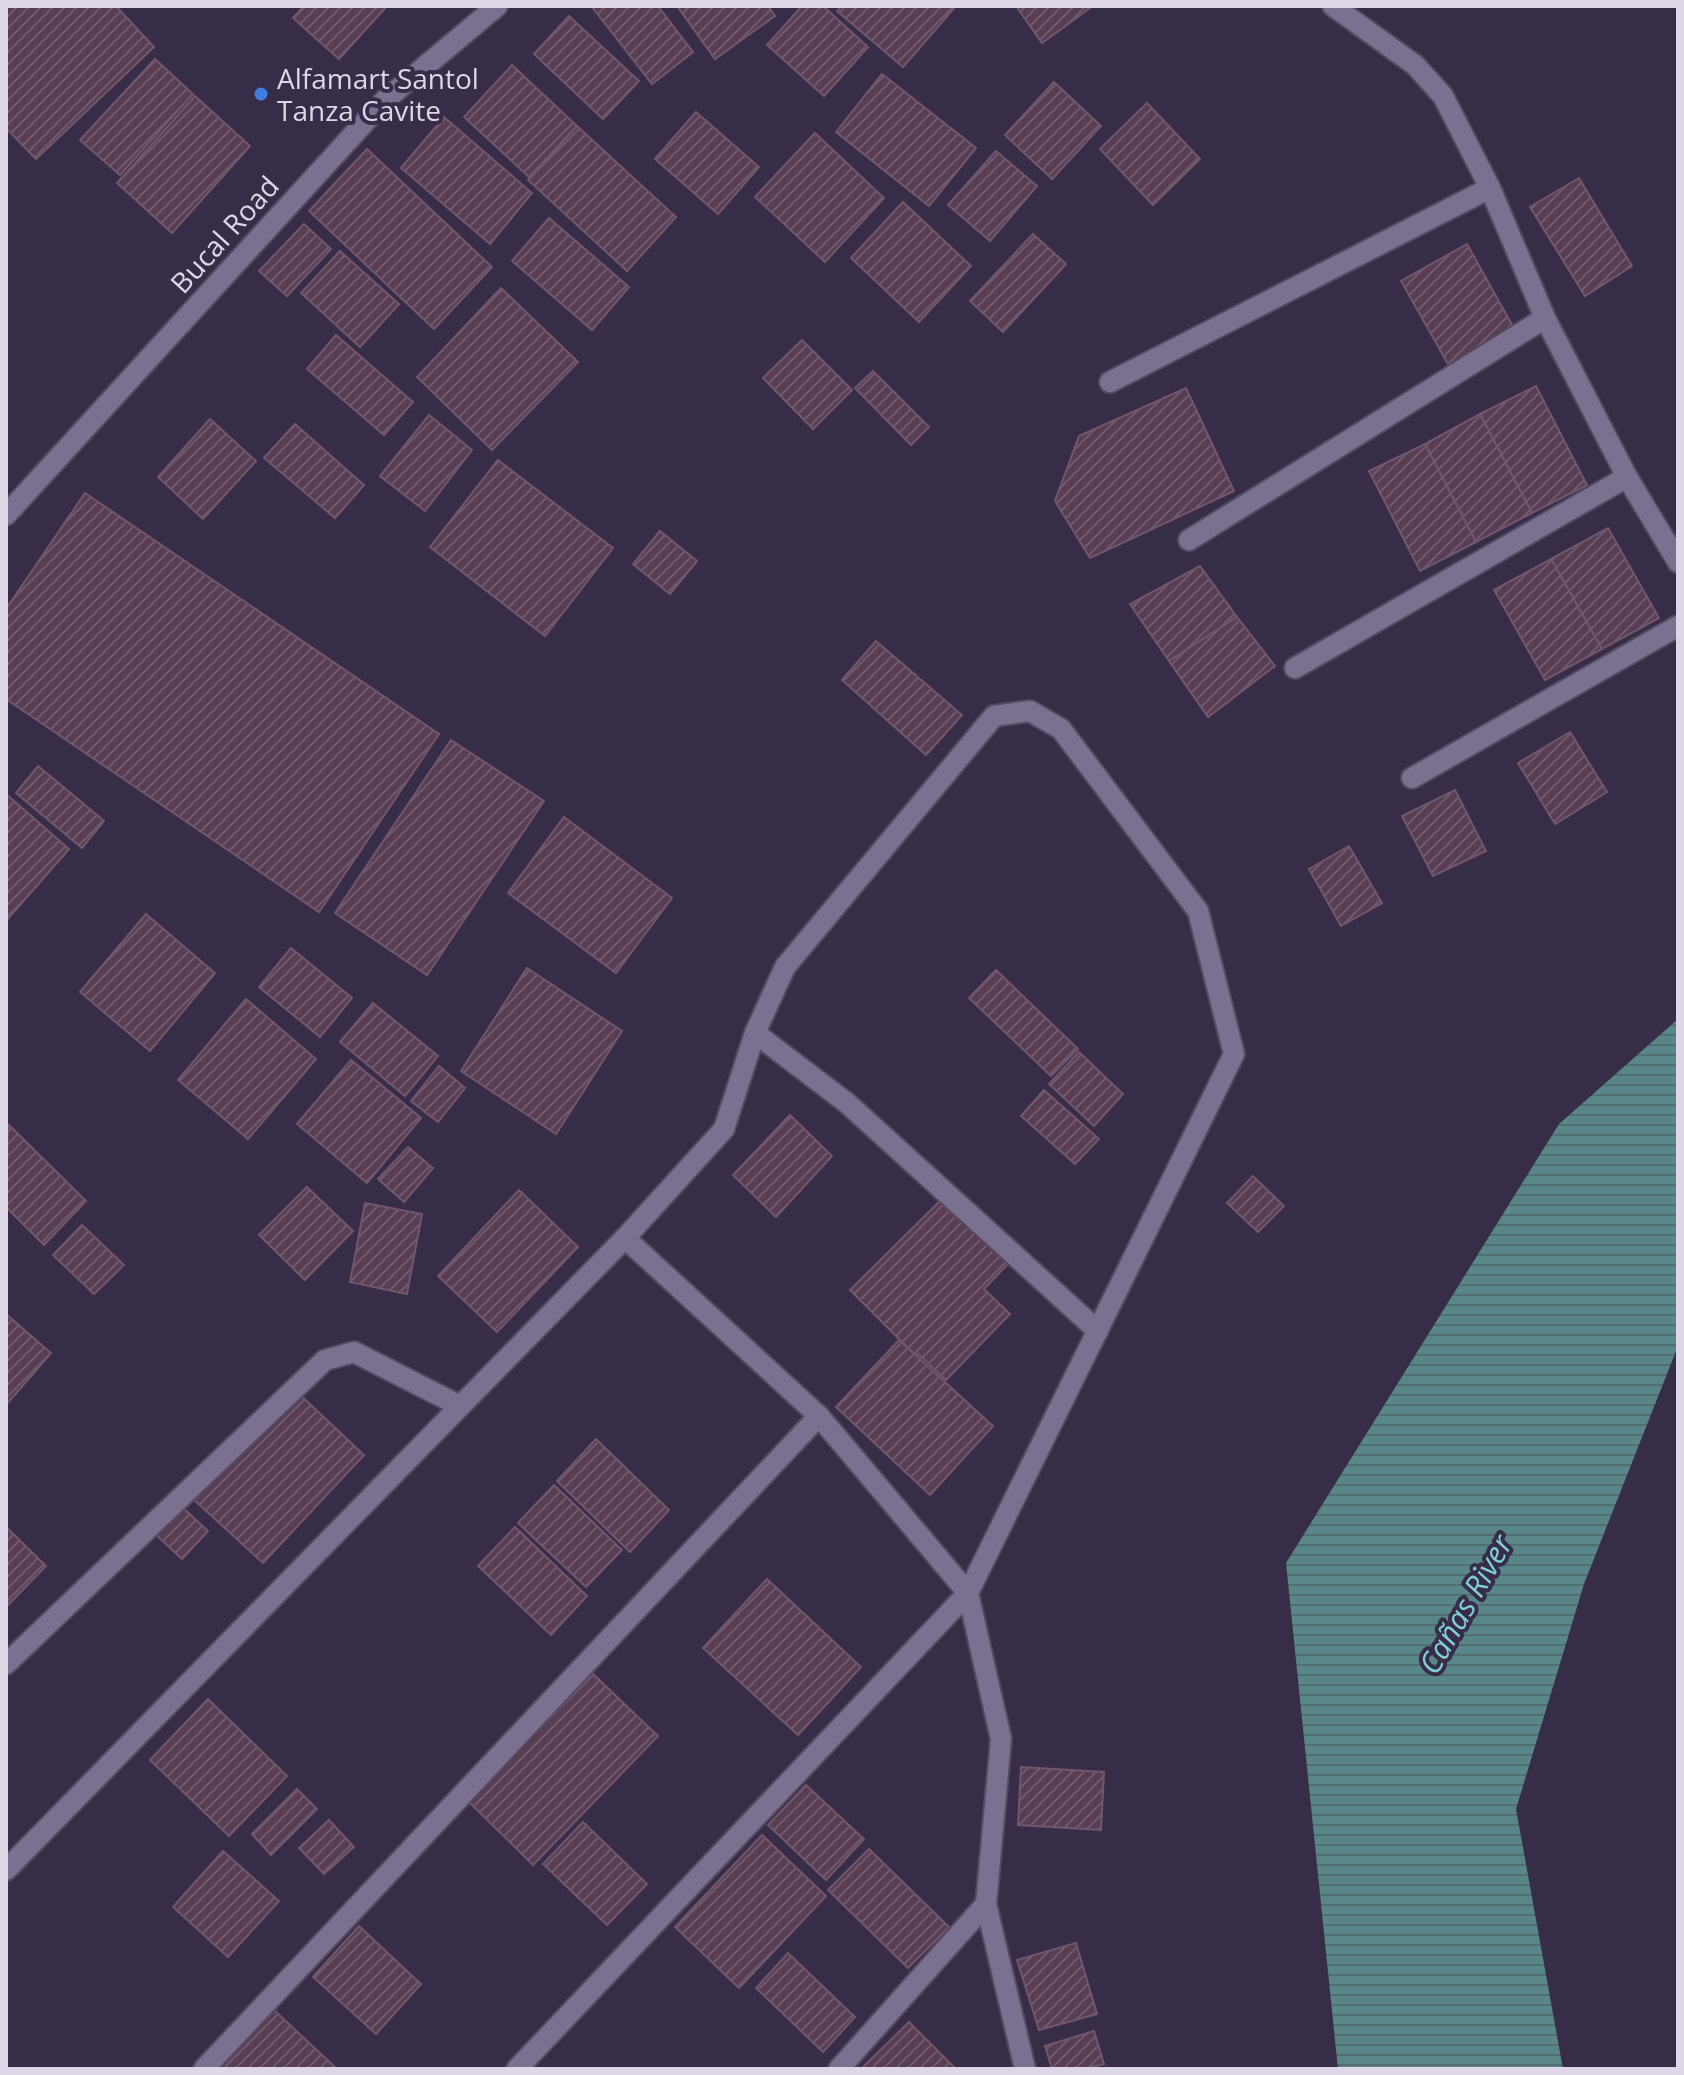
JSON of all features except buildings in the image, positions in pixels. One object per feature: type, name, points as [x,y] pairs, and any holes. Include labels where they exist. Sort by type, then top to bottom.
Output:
[{"type":"street","name":"Bucal Road","points":[[6,515],[385,100],[497,6]]},
{"type":"street","points":[[1333,6],[1415,65],[1443,96],[1490,188],[1545,318],[1627,477],[1678,562]]},
{"type":"street","points":[[1110,382],[1490,188]]},
{"type":"street","points":[[1189,540],[1545,318]]},
{"type":"street","points":[[1295,668],[1627,477]]},
{"type":"street","points":[[1412,778],[1678,626]]},
{"type":"street","points":[[6,1870],[625,1238],[724,1129],[755,1033],[785,967],[994,716],[1030,711],[1061,729],[1198,911],[1234,1054],[968,1593],[517,2069]]},
{"type":"street","points":[[755,1033],[847,1103],[1098,1331]]},
{"type":"street","points":[[625,1238],[819,1416],[968,1593],[1001,1739],[986,1904],[1025,2069]]},
{"type":"street","points":[[6,1664],[325,1360],[354,1352],[460,1406]]},
{"type":"street","points":[[204,2069],[819,1416]]},
{"type":"street","points":[[839,2069],[986,1904]]},
{"type":"water","name":"Cañas River","points":[[1678,1019],[1678,1346],[1584,1584],[1516,1809],[1563,2069],[1338,2069],[1286,1563],[1559,1124]]},
{"type":"place","name":"Alfamart Santol Tanza Cavite","points":[[261,94]]}]
